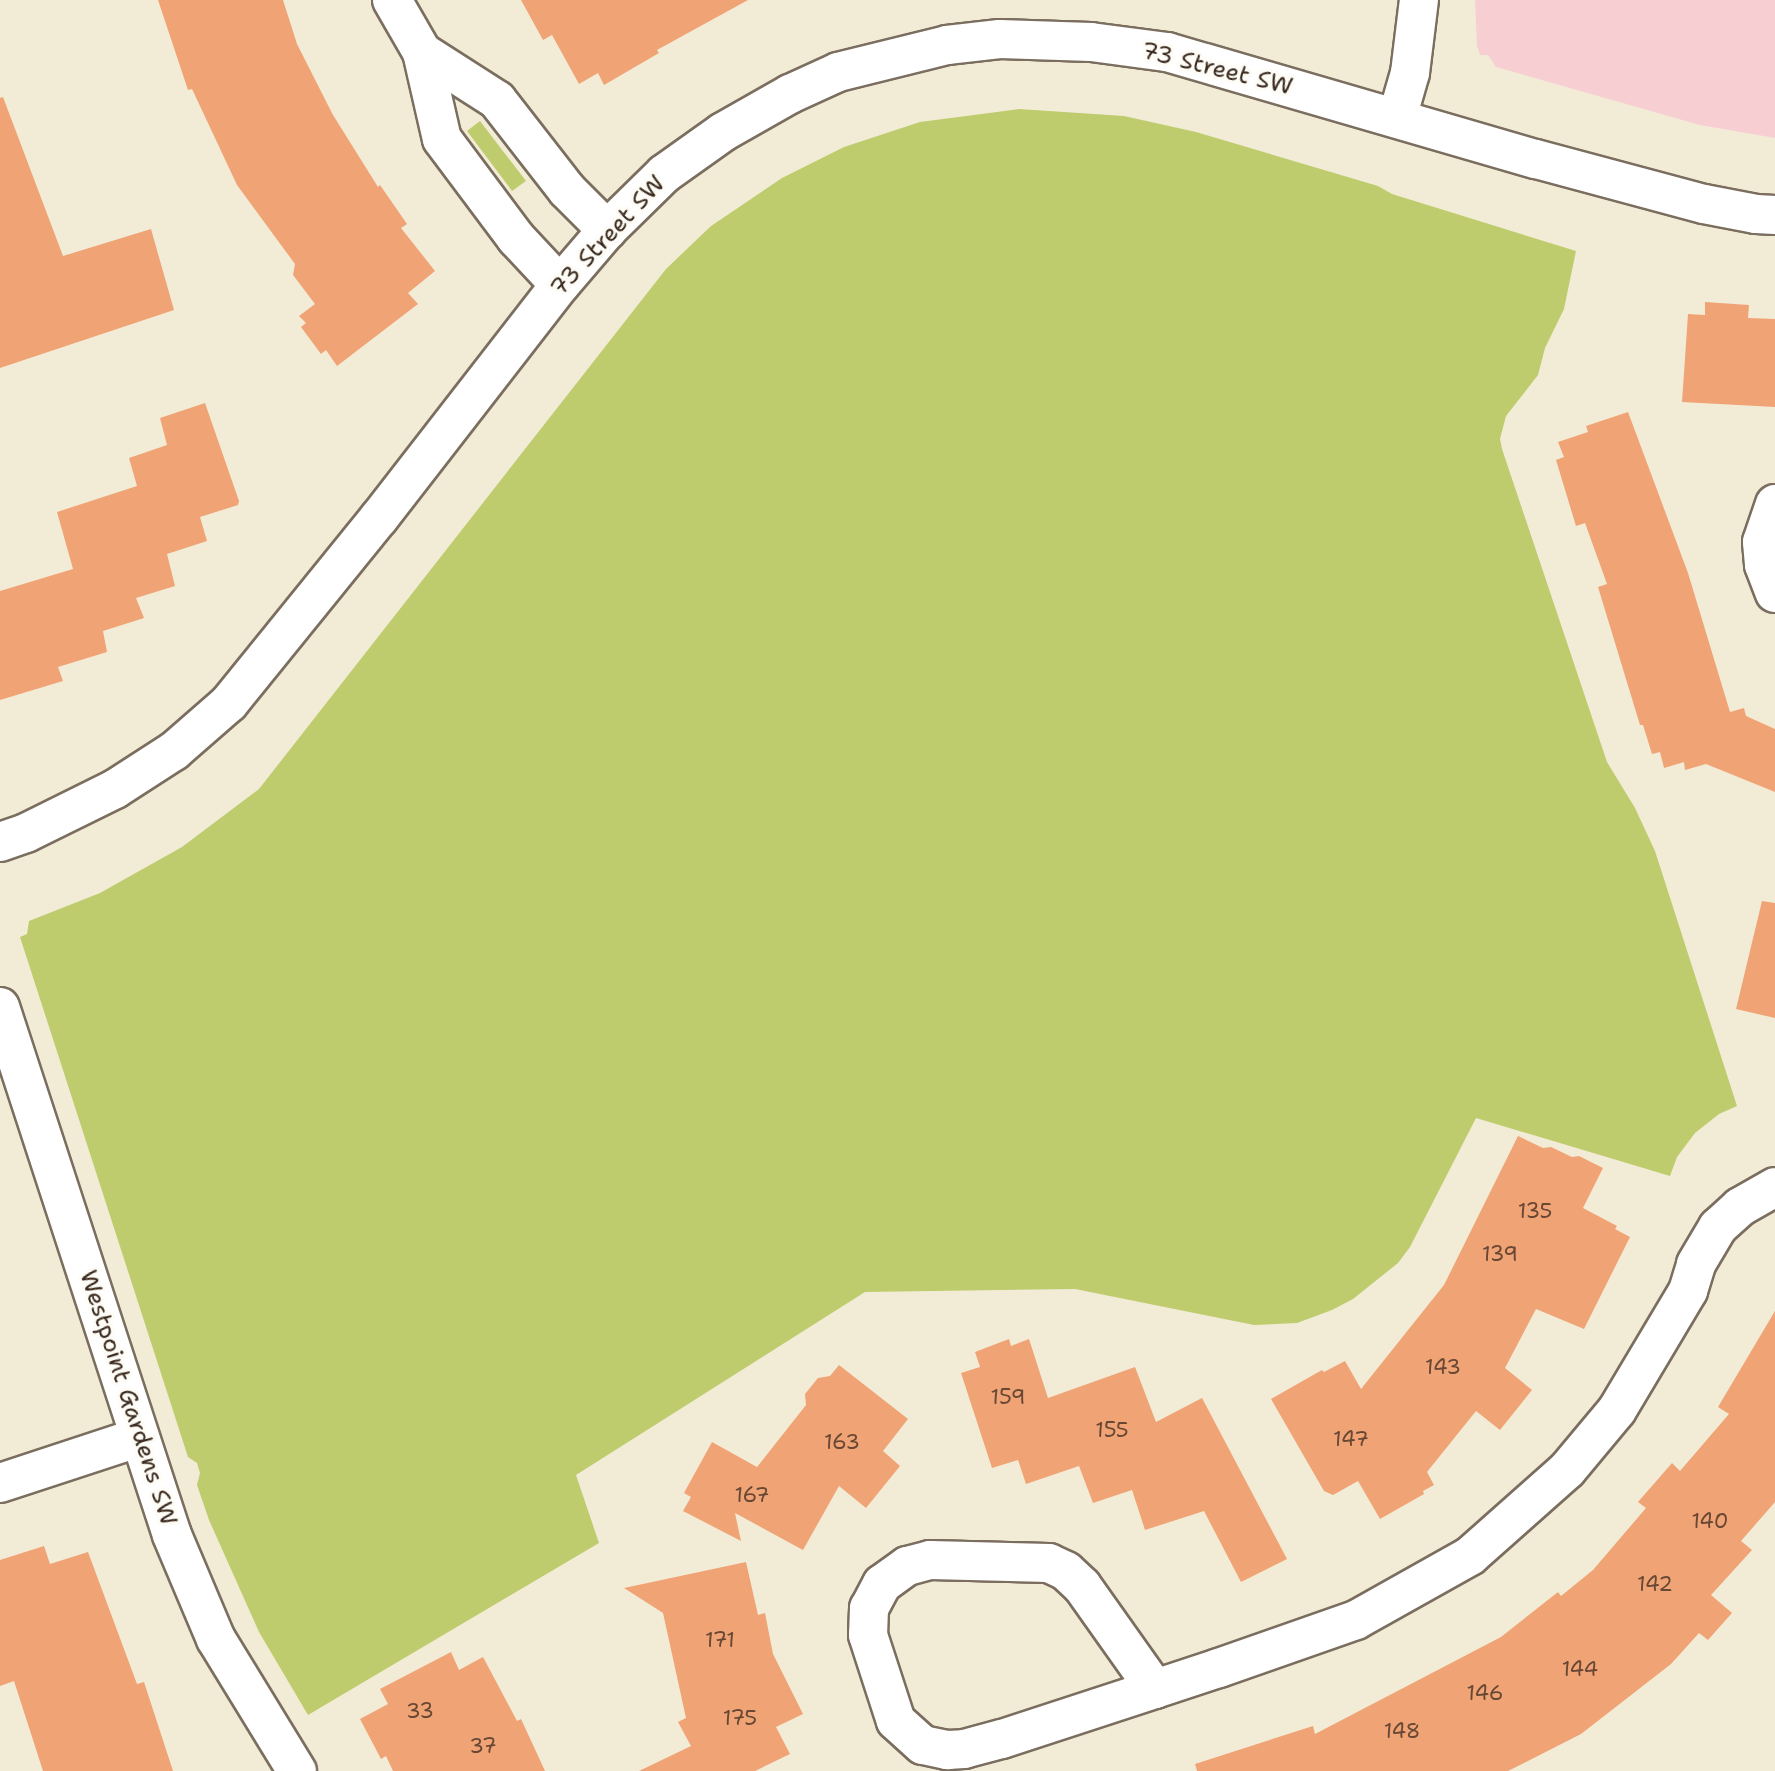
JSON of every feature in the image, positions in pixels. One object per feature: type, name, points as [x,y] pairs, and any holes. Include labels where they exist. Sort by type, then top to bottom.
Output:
[{"type":"street","points":[[392,0],[422,52],[442,139],[516,238],[560,285]]},
{"type":"street","points":[[1398,118],[1410,73],[1419,0]]},
{"type":"street","name":"73 Street SW","points":[[0,842],[26,833],[116,789],[174,751],[229,703],[387,508],[560,285],[607,230],[664,174],[723,132],[790,94],[838,72],[947,45],[1000,39],[1091,42],[1167,52],[1536,159],[1691,200],[1756,214],[1775,215]]},
{"type":"street","points":[[422,52],[497,100],[567,190],[607,230]]},
{"type":"street","points":[[1775,504],[1762,542],[1764,565],[1775,593]]},
{"type":"street","name":"Westpoint Gardens SW","points":[[0,1007],[172,1535],[216,1639],[297,1771]]},
{"type":"street","points":[[1155,1689],[1082,1586],[1066,1571],[1049,1563],[930,1560],[907,1566],[882,1584],[869,1608],[868,1635],[896,1721],[923,1745],[964,1749],[1155,1689],[1356,1620],[1470,1556],[1567,1470],[1617,1410],[1688,1291],[1696,1264],[1718,1227],[1740,1207],[1775,1187]]},
{"type":"street","points":[[1740,1207],[1775,1222]]},
{"type":"street","points":[[0,1483],[140,1437]]},
{"type":"shaded area","points":[[1475,0],[1775,0],[1775,138],[1700,125],[1496,67],[1488,55],[1480,55],[1477,46]]},
{"type":"green space","points":[[1019,109],[1124,116],[1196,132],[1378,186],[1392,194],[1576,251],[1564,309],[1545,348],[1538,375],[1506,416],[1500,439],[1607,762],[1635,808],[1655,851],[1737,1106],[1719,1114],[1695,1133],[1677,1157],[1670,1176],[1476,1118],[1410,1247],[1398,1263],[1353,1299],[1297,1323],[1254,1325],[1075,1289],[865,1292],[576,1475],[599,1543],[308,1715],[259,1632],[209,1520],[197,1485],[200,1473],[197,1463],[188,1457],[20,937],[27,934],[29,921],[100,893],[182,847],[259,789],[666,269],[711,226],[782,178],[844,147],[920,122]]},
{"type":"green space","points":[[480,121],[526,181],[512,191],[467,131]]},
{"type":"building","points":[[158,0],[283,0],[297,44],[333,115],[378,187],[380,185],[407,224],[401,228],[435,271],[408,293],[418,304],[337,366],[326,350],[321,354],[301,327],[306,323],[299,316],[315,304],[293,275],[295,264],[237,185],[192,89],[188,90]]},
{"type":"building","points":[[521,0],[748,0],[657,50],[659,53],[604,85],[598,73],[579,84],[552,35],[543,40]]},
{"type":"building","points":[[3,97],[63,256],[151,229],[174,310],[0,368],[0,98]]},
{"type":"building","points":[[1705,302],[1749,305],[1748,318],[1775,319],[1775,407],[1682,402],[1688,314],[1705,315]]},
{"type":"building","points":[[205,403],[239,501],[238,505],[200,517],[207,541],[167,554],[175,586],[136,598],[144,618],[103,631],[107,652],[58,667],[63,681],[0,700],[0,591],[73,569],[57,512],[137,486],[129,458],[167,445],[160,418]]},
{"type":"building","points":[[1628,412],[1688,573],[1730,712],[1744,708],[1746,716],[1775,729],[1775,792],[1706,764],[1685,770],[1684,762],[1664,768],[1660,752],[1652,754],[1643,725],[1640,725],[1598,587],[1607,584],[1585,523],[1576,526],[1556,460],[1564,457],[1558,442],[1588,432],[1586,426]]},
{"type":"building","points":[[1762,901],[1775,903],[1775,1018],[1736,1009]]},
{"type":"building","points":[[1518,1136],[1543,1148],[1551,1147],[1572,1157],[1579,1156],[1603,1168],[1583,1208],[1617,1226],[1615,1229],[1630,1237],[1584,1329],[1536,1309],[1505,1368],[1532,1390],[1500,1430],[1476,1411],[1427,1472],[1434,1485],[1423,1491],[1424,1494],[1380,1519],[1358,1481],[1333,1495],[1324,1491],[1271,1399],[1322,1370],[1324,1372],[1345,1361],[1361,1389],[1444,1285]]},
{"type":"building","points":[[1775,1311],[1775,1502],[1741,1541],[1752,1550],[1711,1595],[1732,1613],[1708,1640],[1699,1633],[1671,1664],[1581,1734],[1508,1771],[1197,1771],[1195,1764],[1313,1726],[1315,1734],[1501,1637],[1558,1592],[1561,1596],[1593,1570],[1646,1508],[1638,1502],[1672,1463],[1680,1471],[1729,1414],[1718,1407]]},
{"type":"building","points":[[1009,1339],[1011,1346],[1029,1339],[1048,1398],[1135,1367],[1156,1422],[1202,1398],[1287,1559],[1241,1582],[1204,1511],[1145,1530],[1132,1490],[1093,1503],[1079,1466],[1026,1484],[1018,1460],[992,1468],[961,1373],[980,1367],[975,1352]]},
{"type":"building","points":[[839,1365],[908,1419],[883,1451],[900,1466],[866,1508],[839,1486],[803,1550],[735,1513],[741,1541],[683,1511],[691,1497],[684,1493],[712,1442],[757,1467],[806,1405],[805,1394],[818,1378],[830,1376]]},
{"type":"building","points":[[44,1546],[50,1564],[88,1552],[137,1684],[144,1682],[173,1771],[43,1771],[14,1681],[0,1686],[0,1560]]},
{"type":"building","points":[[746,1562],[758,1615],[765,1613],[773,1654],[803,1714],[776,1727],[790,1754],[755,1771],[639,1771],[691,1746],[678,1722],[686,1718],[663,1613],[624,1588]]},
{"type":"building","points":[[451,1652],[459,1670],[483,1657],[517,1721],[521,1719],[545,1771],[393,1771],[386,1756],[381,1759],[360,1719],[388,1704],[380,1689]]}]
